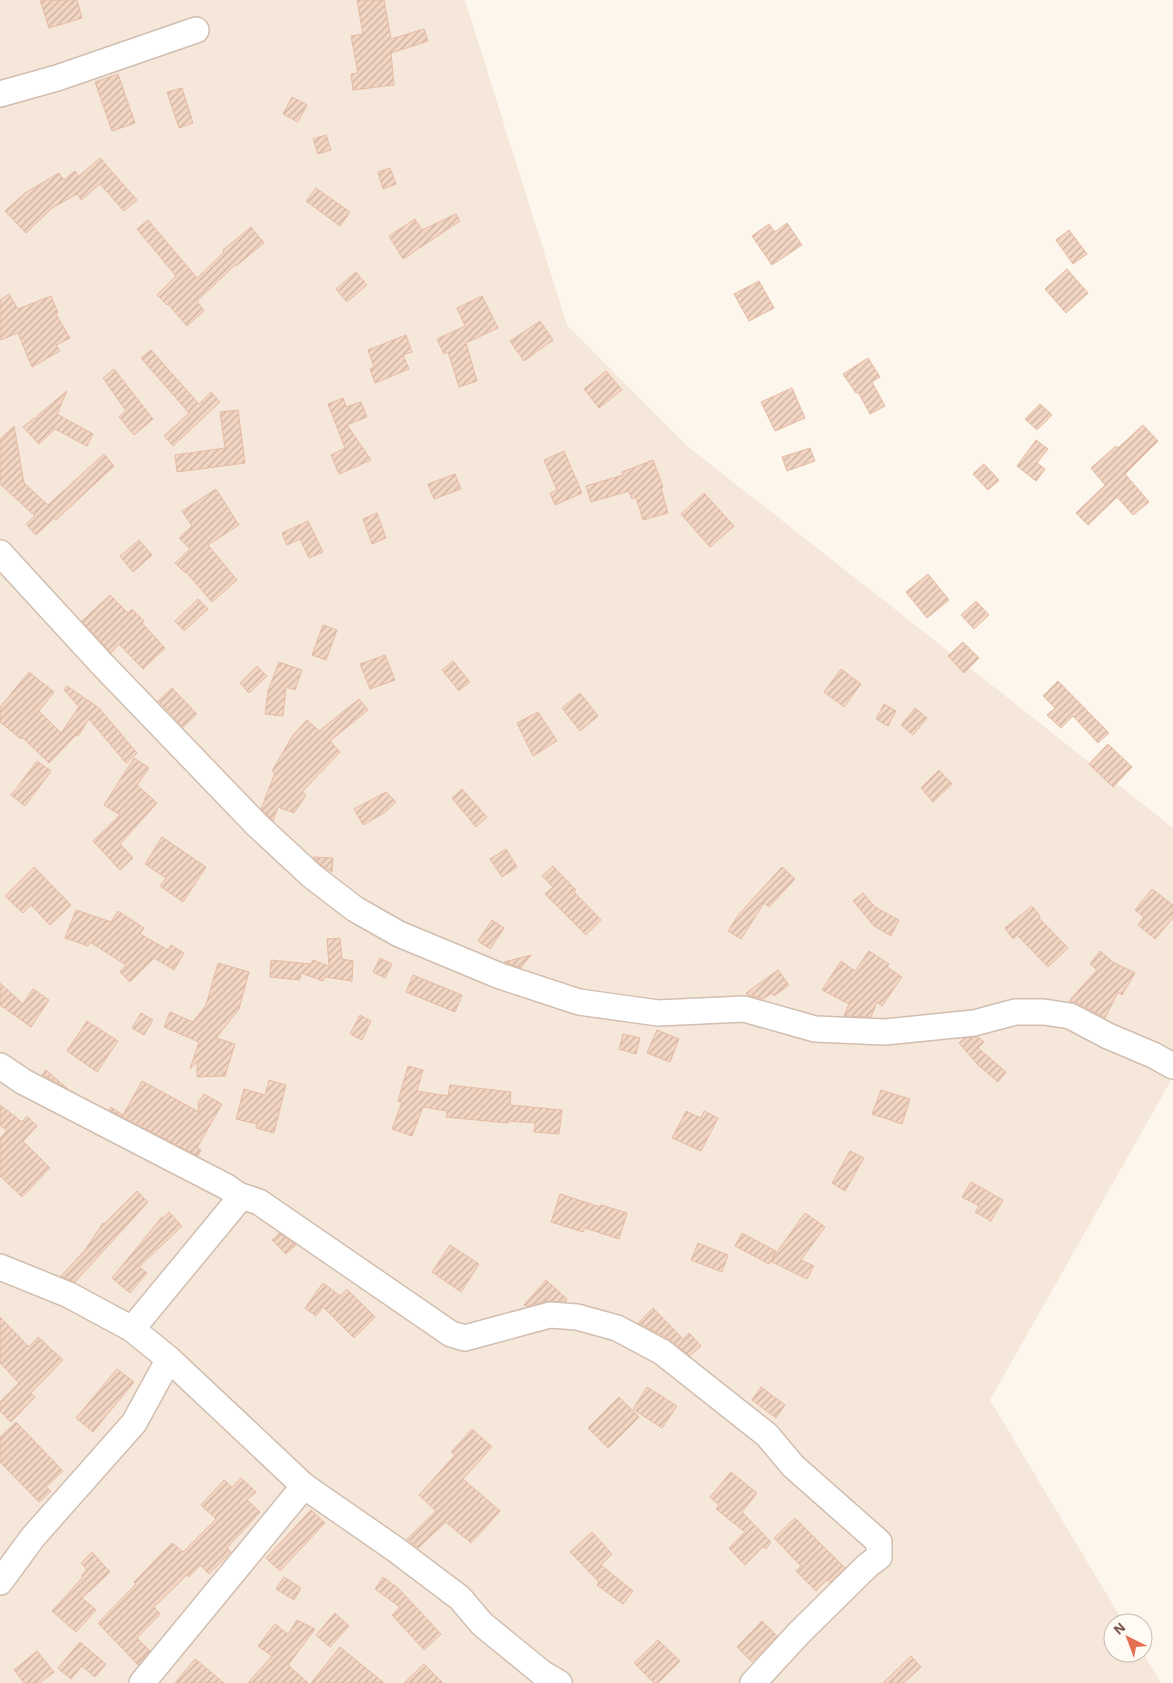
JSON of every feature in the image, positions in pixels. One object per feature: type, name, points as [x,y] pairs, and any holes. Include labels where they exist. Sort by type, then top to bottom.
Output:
[{"type":"street","points":[[0,94],[57,78],[196,30]]},
{"type":"street","points":[[0,553],[101,663],[258,826],[312,876],[355,909],[400,934],[500,976],[579,1002],[658,1013],[744,1010],[815,1029],[886,1032],[974,1023],[1015,1012],[1044,1012],[1070,1016],[1173,1066]]},
{"type":"street","points":[[0,1066],[24,1082],[227,1187],[238,1195],[259,1202],[451,1334],[465,1338],[550,1315],[577,1316],[617,1328],[662,1352],[767,1435],[793,1466],[879,1542],[879,1557],[868,1565],[800,1632],[753,1683]]},
{"type":"street","points":[[132,1329],[236,1203],[238,1195]]},
{"type":"street","points":[[0,1267],[69,1295],[132,1329],[169,1358],[304,1486],[395,1549],[460,1598],[482,1624],[542,1673],[559,1683]]},
{"type":"street","points":[[0,1582],[33,1537],[134,1423],[169,1358]]},
{"type":"street","points":[[142,1683],[304,1486]]},
{"type":"shaded area","points":[[0,0],[465,0],[567,325],[686,445],[1173,828],[1173,1077],[990,1400],[1118,1613],[1103,1613],[1103,1663],[1149,1663],[1161,1683],[0,1683]]},
{"type":"building","points":[[40,0],[77,0],[82,18],[49,28]]},
{"type":"building","points":[[357,0],[384,0],[391,39],[424,29],[428,41],[391,53],[394,85],[353,90],[351,74],[358,73],[351,36],[363,34]]},
{"type":"building","points":[[118,74],[135,123],[112,131],[95,82]]},
{"type":"building","points":[[182,88],[193,123],[179,128],[167,92]]},
{"type":"building","points":[[292,97],[307,105],[298,122],[283,114]]},
{"type":"building","points":[[326,135],[331,150],[318,154],[313,139]]},
{"type":"building","points":[[100,158],[137,200],[124,211],[100,184],[81,200],[77,194],[52,208],[26,233],[5,211],[25,193],[59,173],[64,180],[75,171],[79,176]]},
{"type":"building","points":[[390,168],[396,184],[383,189],[378,172]]},
{"type":"building","points":[[316,188],[350,212],[340,226],[306,201]]},
{"type":"building","points":[[456,214],[460,221],[403,259],[389,236],[415,219],[422,230]]},
{"type":"building","points":[[148,220],[197,278],[224,252],[223,250],[251,227],[264,243],[235,265],[197,301],[204,311],[187,326],[168,304],[157,295],[176,276],[137,229]]},
{"type":"building","points":[[787,223],[802,245],[772,265],[752,236],[769,224],[775,232]]},
{"type":"building","points":[[1069,230],[1087,254],[1073,264],[1056,240]]},
{"type":"building","points":[[1067,269],[1088,293],[1066,313],[1045,289]]},
{"type":"building","points":[[356,272],[367,285],[347,302],[336,289]]},
{"type":"building","points":[[759,281],[774,308],[749,321],[734,294]]},
{"type":"building","points":[[9,294],[18,309],[51,296],[58,313],[56,314],[70,338],[56,345],[60,351],[32,367],[18,333],[0,340],[0,300]]},
{"type":"building","points":[[482,296],[498,328],[466,343],[477,381],[459,387],[448,352],[444,354],[437,339],[465,326],[457,308]]},
{"type":"building","points":[[540,321],[553,340],[524,361],[510,341]]},
{"type":"building","points":[[406,335],[412,352],[403,355],[409,369],[375,383],[370,369],[374,367],[368,350]]},
{"type":"building","points":[[151,350],[199,404],[211,392],[220,402],[173,446],[164,436],[189,413],[141,358]]},
{"type":"building","points":[[868,358],[880,377],[872,382],[885,406],[870,414],[858,392],[856,393],[843,374]]},
{"type":"building","points":[[114,369],[153,419],[134,435],[119,417],[126,411],[103,378]]},
{"type":"building","points":[[606,371],[622,390],[599,408],[584,389]]},
{"type":"building","points":[[792,388],[805,418],[775,431],[761,402]]},
{"type":"building","points":[[67,391],[57,414],[93,434],[87,446],[55,429],[39,444],[23,427],[34,418],[36,419],[38,415]]},
{"type":"building","points":[[343,398],[346,407],[361,402],[367,417],[347,425],[371,460],[339,474],[331,455],[345,448],[328,404]]},
{"type":"building","points":[[1040,404],[1052,415],[1037,430],[1025,419]]},
{"type":"building","points":[[238,410],[245,463],[177,472],[175,455],[225,448],[220,412]]},
{"type":"building","points":[[1143,425],[1158,441],[1125,474],[1149,502],[1133,515],[1117,497],[1088,525],[1076,513],[1105,485],[1091,468],[1116,446],[1118,448]]},
{"type":"building","points":[[14,426],[24,483],[48,505],[104,454],[114,466],[56,520],[54,518],[36,535],[26,524],[35,516],[0,484],[0,439]]},
{"type":"building","points":[[1036,440],[1048,449],[1037,463],[1045,469],[1036,481],[1017,466]]},
{"type":"building","points":[[810,448],[815,461],[787,471],[782,457]]},
{"type":"building","points":[[564,451],[582,493],[555,505],[550,493],[557,490],[544,460]]},
{"type":"building","points":[[653,460],[663,487],[661,488],[668,513],[643,520],[636,497],[632,499],[629,491],[591,502],[586,486],[623,475],[622,472]]},
{"type":"building","points":[[984,464],[999,480],[988,490],[973,474]]},
{"type":"building","points":[[455,474],[461,489],[434,499],[428,484]]},
{"type":"building","points":[[216,489],[239,525],[208,545],[237,580],[212,602],[186,572],[175,563],[190,549],[179,538],[192,526],[182,511]]},
{"type":"building","points":[[704,493],[734,526],[710,547],[681,514]]},
{"type":"building","points":[[377,513],[386,538],[372,544],[363,519]]},
{"type":"building","points":[[308,521],[323,552],[309,558],[300,539],[287,545],[282,533]]},
{"type":"building","points":[[139,540],[152,555],[133,572],[120,556]]},
{"type":"building","points":[[928,574],[949,600],[927,618],[906,592]]},
{"type":"building","points":[[110,595],[128,613],[132,609],[165,648],[143,669],[119,644],[111,653],[82,621]]},
{"type":"building","points":[[198,599],[208,609],[184,631],[175,621]]},
{"type":"building","points":[[976,601],[989,615],[974,629],[961,615]]},
{"type":"building","points":[[323,625],[337,630],[326,660],[312,655]]},
{"type":"building","points":[[963,642],[979,658],[964,673],[948,656]]},
{"type":"building","points":[[385,655],[395,680],[370,689],[360,664]]},
{"type":"building","points":[[453,661],[470,682],[459,691],[442,670]]},
{"type":"building","points":[[279,662],[302,670],[295,690],[286,687],[283,716],[265,714],[268,691]]},
{"type":"building","points":[[257,666],[267,676],[249,693],[240,683]]},
{"type":"building","points":[[841,669],[861,684],[844,707],[824,692]]},
{"type":"building","points":[[29,672],[54,692],[39,711],[61,733],[79,707],[64,690],[67,686],[99,708],[137,753],[126,763],[89,719],[78,736],[76,735],[49,763],[22,737],[21,739],[0,722],[0,707]]},
{"type":"building","points":[[1058,681],[1109,733],[1098,743],[1073,716],[1061,728],[1047,715],[1055,708],[1043,696]]},
{"type":"building","points":[[172,688],[197,714],[183,727],[158,701]]},
{"type":"building","points":[[580,693],[598,716],[580,731],[562,708]]},
{"type":"building","points":[[359,699],[368,710],[330,741],[340,752],[302,792],[306,795],[294,813],[278,807],[273,821],[261,809],[275,773],[272,771],[293,735],[307,720],[319,731]]},
{"type":"building","points":[[884,704],[896,711],[888,726],[876,719]]},
{"type":"building","points":[[915,708],[927,718],[913,735],[901,725]]},
{"type":"building","points":[[538,712],[557,741],[533,756],[517,723]]},
{"type":"building","points":[[1108,744],[1132,767],[1113,787],[1089,764]]},
{"type":"building","points":[[134,758],[149,768],[137,785],[157,803],[120,844],[133,858],[120,870],[93,841],[120,815],[104,805]]},
{"type":"building","points":[[37,761],[51,771],[25,806],[11,795]]},
{"type":"building","points":[[939,770],[952,784],[933,802],[921,788]]},
{"type":"building","points":[[462,789],[487,817],[476,827],[452,798]]},
{"type":"building","points":[[386,792],[396,802],[384,813],[363,825],[354,809]]},
{"type":"building","points":[[162,837],[206,867],[183,902],[160,886],[166,878],[145,864]]},
{"type":"building","points":[[506,849],[517,867],[502,877],[490,859]]},
{"type":"building","points":[[313,857],[333,858],[332,872],[321,865]]},
{"type":"building","points":[[553,866],[576,890],[574,892],[601,920],[586,935],[545,894],[553,887],[542,876]]},
{"type":"building","points":[[34,867],[71,905],[50,925],[31,905],[23,913],[5,896]]},
{"type":"building","points":[[782,867],[795,879],[769,907],[764,903],[741,939],[728,931],[739,914]]},
{"type":"building","points":[[1152,889],[1173,905],[1173,918],[1155,939],[1138,925],[1144,917],[1135,910]]},
{"type":"building","points":[[863,893],[875,907],[899,920],[891,936],[874,926],[853,901]]},
{"type":"building","points":[[1032,906],[1040,916],[1039,918],[1068,948],[1048,967],[1017,935],[1013,939],[1005,928]]},
{"type":"building","points":[[76,910],[111,922],[118,911],[144,928],[140,934],[168,950],[171,945],[184,953],[174,970],[154,958],[130,982],[120,972],[126,965],[90,942],[88,946],[65,938]]},
{"type":"building","points":[[492,920],[504,928],[490,949],[478,941]]},
{"type":"building","points":[[340,938],[342,959],[353,961],[352,981],[325,977],[323,981],[301,973],[300,980],[270,977],[271,960],[311,964],[313,960],[329,966],[327,939]]},
{"type":"building","points":[[869,951],[889,964],[887,967],[902,977],[882,1006],[877,1002],[871,1017],[844,1016],[849,1004],[822,990],[841,961],[855,971]]},
{"type":"building","points":[[1100,951],[1113,962],[1135,973],[1122,995],[1118,992],[1105,1018],[1077,1003],[1069,1001],[1097,970],[1090,964]]},
{"type":"building","points":[[531,955],[521,968],[504,962]]},
{"type":"building","points":[[380,958],[392,964],[385,978],[373,972]]},
{"type":"building","points":[[218,963],[249,972],[239,1009],[216,1038],[235,1044],[225,1076],[197,1077],[197,1062],[190,1069],[199,1042],[164,1027],[170,1012],[193,1022],[206,1005]]},
{"type":"building","points":[[778,970],[789,985],[774,996],[772,993],[763,999],[746,993]]},
{"type":"building","points":[[413,975],[462,995],[455,1012],[406,992]]},
{"type":"building","points":[[0,983],[23,1004],[33,989],[49,1000],[31,1027],[0,1005]]},
{"type":"building","points":[[141,1013],[153,1020],[144,1035],[132,1028]]},
{"type":"building","points":[[360,1015],[371,1021],[362,1040],[350,1034]]},
{"type":"building","points":[[87,1021],[118,1041],[97,1072],[67,1051]]},
{"type":"building","points":[[657,1030],[679,1039],[670,1062],[647,1053]]},
{"type":"building","points":[[623,1034],[640,1038],[636,1054],[619,1049]]},
{"type":"building","points":[[978,1037],[984,1042],[978,1048],[1006,1072],[998,1082],[978,1065],[959,1043],[964,1038]]},
{"type":"building","points":[[408,1066],[423,1070],[417,1091],[448,1096],[450,1085],[511,1092],[510,1105],[562,1110],[559,1134],[534,1132],[535,1123],[508,1121],[508,1123],[446,1117],[447,1111],[423,1107],[412,1136],[392,1129],[402,1102],[398,1101]]},
{"type":"building","points":[[46,1070],[68,1089],[42,1075]]},
{"type":"building","points":[[269,1080],[286,1085],[274,1133],[256,1128],[257,1124],[236,1119],[244,1089],[265,1095]]},
{"type":"building","points":[[142,1081],[199,1112],[198,1103],[204,1094],[222,1104],[197,1148],[201,1150],[198,1156],[109,1110],[111,1107],[123,1115]]},
{"type":"building","points":[[881,1090],[910,1099],[902,1124],[872,1114]]},
{"type":"building","points":[[0,1105],[22,1122],[27,1116],[37,1126],[23,1141],[50,1168],[22,1197],[0,1176],[0,1138],[7,1131],[0,1125]]},
{"type":"building","points":[[686,1111],[701,1118],[704,1111],[718,1118],[701,1151],[672,1138]]},
{"type":"building","points":[[850,1151],[864,1158],[845,1191],[832,1183]]},
{"type":"building","points":[[971,1182],[1003,1200],[991,1221],[975,1212],[979,1206],[962,1197]]},
{"type":"building","points":[[137,1191],[148,1202],[75,1282],[61,1276],[85,1250],[103,1223]]},
{"type":"building","points":[[560,1194],[600,1207],[601,1205],[627,1213],[619,1239],[585,1228],[583,1232],[551,1222]]},
{"type":"building","points":[[169,1212],[182,1226],[139,1267],[147,1273],[130,1293],[112,1278],[162,1217]]},
{"type":"building","points":[[805,1213],[825,1227],[801,1260],[814,1266],[807,1279],[770,1261],[769,1264],[735,1246],[742,1233],[776,1251],[772,1259]]},
{"type":"building","points":[[279,1233],[296,1245],[286,1254],[272,1240]]},
{"type":"building","points":[[698,1243],[728,1255],[722,1272],[691,1260]]},
{"type":"building","points":[[450,1245],[479,1264],[461,1292],[432,1272]]},
{"type":"building","points":[[546,1280],[567,1299],[565,1302],[547,1301],[524,1305]]},
{"type":"building","points":[[323,1283],[340,1296],[347,1289],[375,1317],[354,1338],[323,1307],[316,1316],[305,1308]]},
{"type":"building","points":[[653,1308],[683,1339],[689,1333],[701,1346],[690,1356],[669,1339],[638,1323]]},
{"type":"building","points":[[0,1317],[29,1347],[38,1337],[63,1360],[31,1393],[35,1397],[11,1422],[0,1411],[0,1402],[19,1383],[0,1363]]},
{"type":"building","points":[[117,1369],[134,1382],[93,1432],[76,1418]]},
{"type":"building","points":[[647,1387],[677,1406],[662,1428],[633,1409]]},
{"type":"building","points":[[761,1387],[785,1405],[776,1418],[752,1400]]},
{"type":"building","points":[[619,1397],[639,1417],[608,1448],[588,1428]]},
{"type":"building","points":[[16,1422],[63,1471],[46,1487],[51,1491],[39,1502],[0,1462],[0,1437]]},
{"type":"building","points":[[472,1429],[492,1447],[463,1479],[500,1511],[471,1543],[446,1522],[418,1548],[407,1539],[436,1511],[419,1495],[455,1455],[451,1452]]},
{"type":"building","points":[[731,1472],[757,1493],[742,1512],[771,1542],[766,1549],[763,1547],[745,1565],[729,1548],[745,1532],[716,1509],[719,1505],[710,1497]]},
{"type":"building","points":[[241,1478],[256,1492],[247,1500],[260,1512],[227,1548],[231,1552],[209,1574],[200,1565],[154,1607],[160,1614],[137,1638],[150,1651],[138,1665],[98,1623],[172,1543],[183,1552],[216,1519],[201,1505],[224,1480],[232,1487]]},
{"type":"building","points":[[311,1510],[325,1523],[280,1571],[266,1558]]},
{"type":"building","points":[[795,1518],[845,1568],[830,1583],[827,1580],[816,1591],[796,1571],[801,1566],[774,1538]]},
{"type":"building","points":[[592,1532],[612,1554],[601,1565],[633,1591],[623,1604],[597,1585],[599,1582],[570,1552]]},
{"type":"building","points":[[92,1552],[110,1572],[82,1598],[96,1610],[76,1632],[52,1611],[83,1577],[81,1576],[87,1570],[81,1563]]},
{"type":"building","points":[[284,1577],[301,1588],[294,1600],[276,1589]]},
{"type":"building","points":[[383,1577],[398,1588],[441,1634],[424,1650],[392,1615],[400,1607],[375,1589]]},
{"type":"building","points":[[335,1613],[349,1626],[330,1647],[316,1635]]},
{"type":"building","points":[[297,1620],[315,1629],[288,1665],[308,1683],[248,1683],[272,1656],[258,1646],[275,1624],[288,1634]]},
{"type":"building","points":[[762,1621],[777,1636],[752,1662],[737,1647]]},
{"type":"building","points":[[658,1640],[680,1661],[658,1683],[654,1683],[634,1663]]},
{"type":"building","points":[[80,1642],[106,1664],[95,1677],[82,1666],[71,1679],[58,1668]]},
{"type":"building","points":[[340,1647],[384,1683],[311,1683]]},
{"type":"building","points":[[37,1651],[54,1672],[40,1683],[24,1683],[14,1670]]},
{"type":"building","points":[[911,1656],[921,1667],[904,1683],[883,1683]]},
{"type":"building","points":[[195,1659],[224,1683],[175,1683]]},
{"type":"building","points":[[424,1664],[443,1683],[404,1683]]}]
